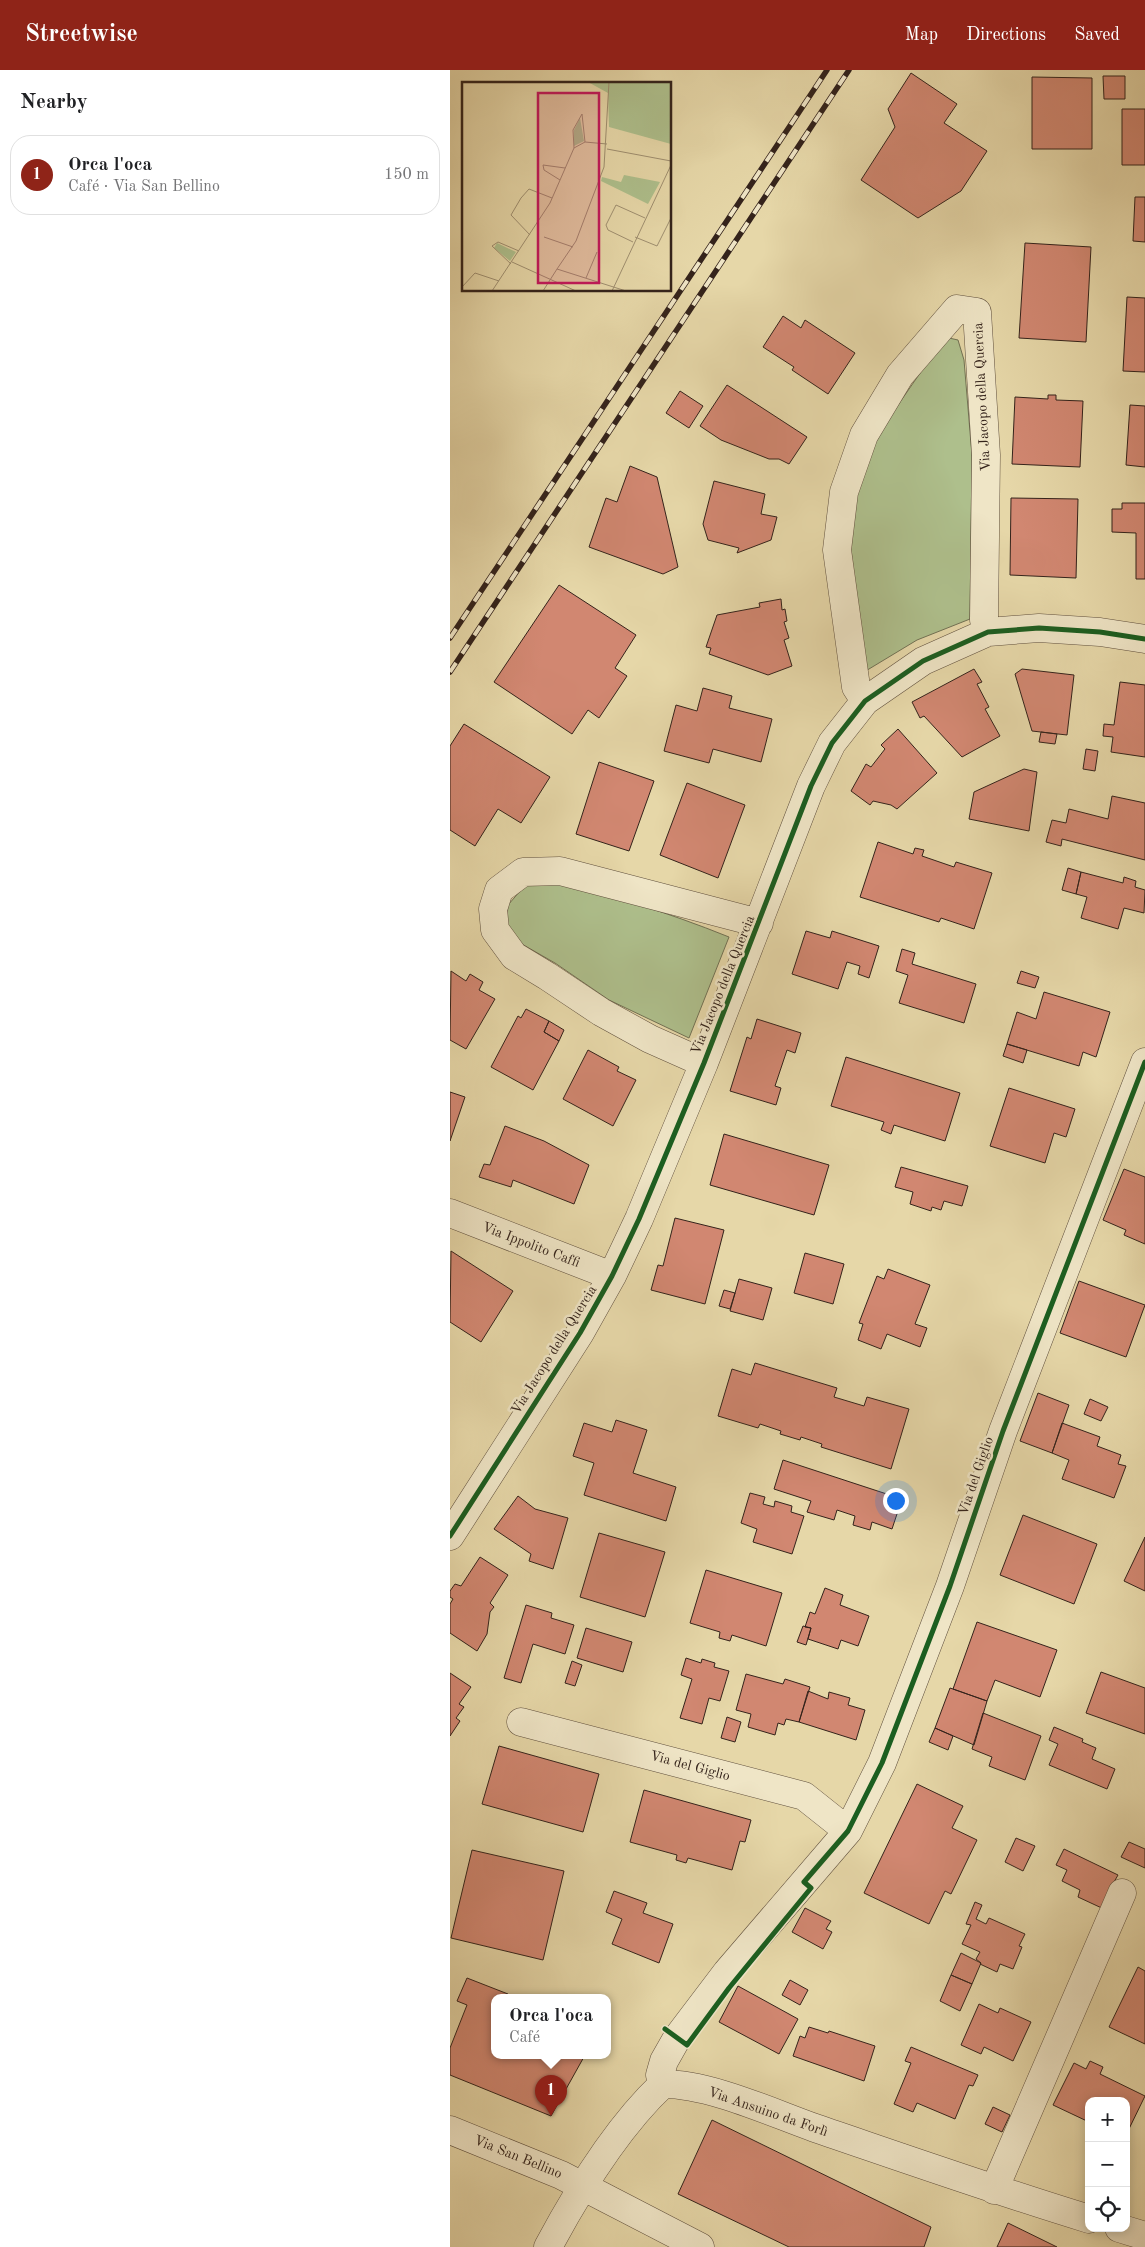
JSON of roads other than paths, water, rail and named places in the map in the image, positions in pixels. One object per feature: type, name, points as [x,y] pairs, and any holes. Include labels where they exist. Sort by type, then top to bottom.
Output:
[{"type":"street","name":"Via Jacopo della Quercia","points":[[865,701],[856,687],[837,550],[844,492],[864,435],[900,375],[957,309],[977,312],[986,454],[984,620],[988,632]]},
{"type":"street","name":"Via Jacopo della Quercia","points":[[450,1536],[580,1333],[612,1276],[639,1219],[704,1062],[811,786],[832,743],[865,701],[922,661],[988,632],[1039,628],[1100,632],[1145,640]]},
{"type":"street","name":"Via Jacopo della Quercia","points":[[704,1062],[650,1038],[601,1012],[514,956],[495,930],[493,909],[499,890],[523,872],[560,871],[759,924]]},
{"type":"street","name":"Via del Giglio","points":[[663,2084],[660,2075],[664,2061],[677,2038],[727,1972],[848,1832],[886,1754],[950,1586],[1007,1422],[1145,1062]]},
{"type":"street","name":"Via Ippolito Caffi","points":[[450,1213],[612,1276]]},
{"type":"street","name":"Via del Giglio","points":[[521,1722],[804,1796],[848,1832]]},
{"type":"street","points":[[994,2190],[1122,1893]]},
{"type":"street","points":[[548,2247],[584,2186],[630,2118],[663,2084]]},
{"type":"street","name":"Via Ansuino da Forlì","points":[[663,2084],[684,2084],[734,2099],[994,2190],[1085,2218]]},
{"type":"street","name":"Via San Bellino","points":[[450,2130],[561,2175],[700,2247]]},
{"type":"street","points":[[1130,2231],[1145,2236]]},
{"type":"railway","points":[[450,638],[827,70]]},
{"type":"railway","points":[[450,672],[849,70]]},
{"type":"place","name":"Orca l'oca","points":[[551,2116]]}]
